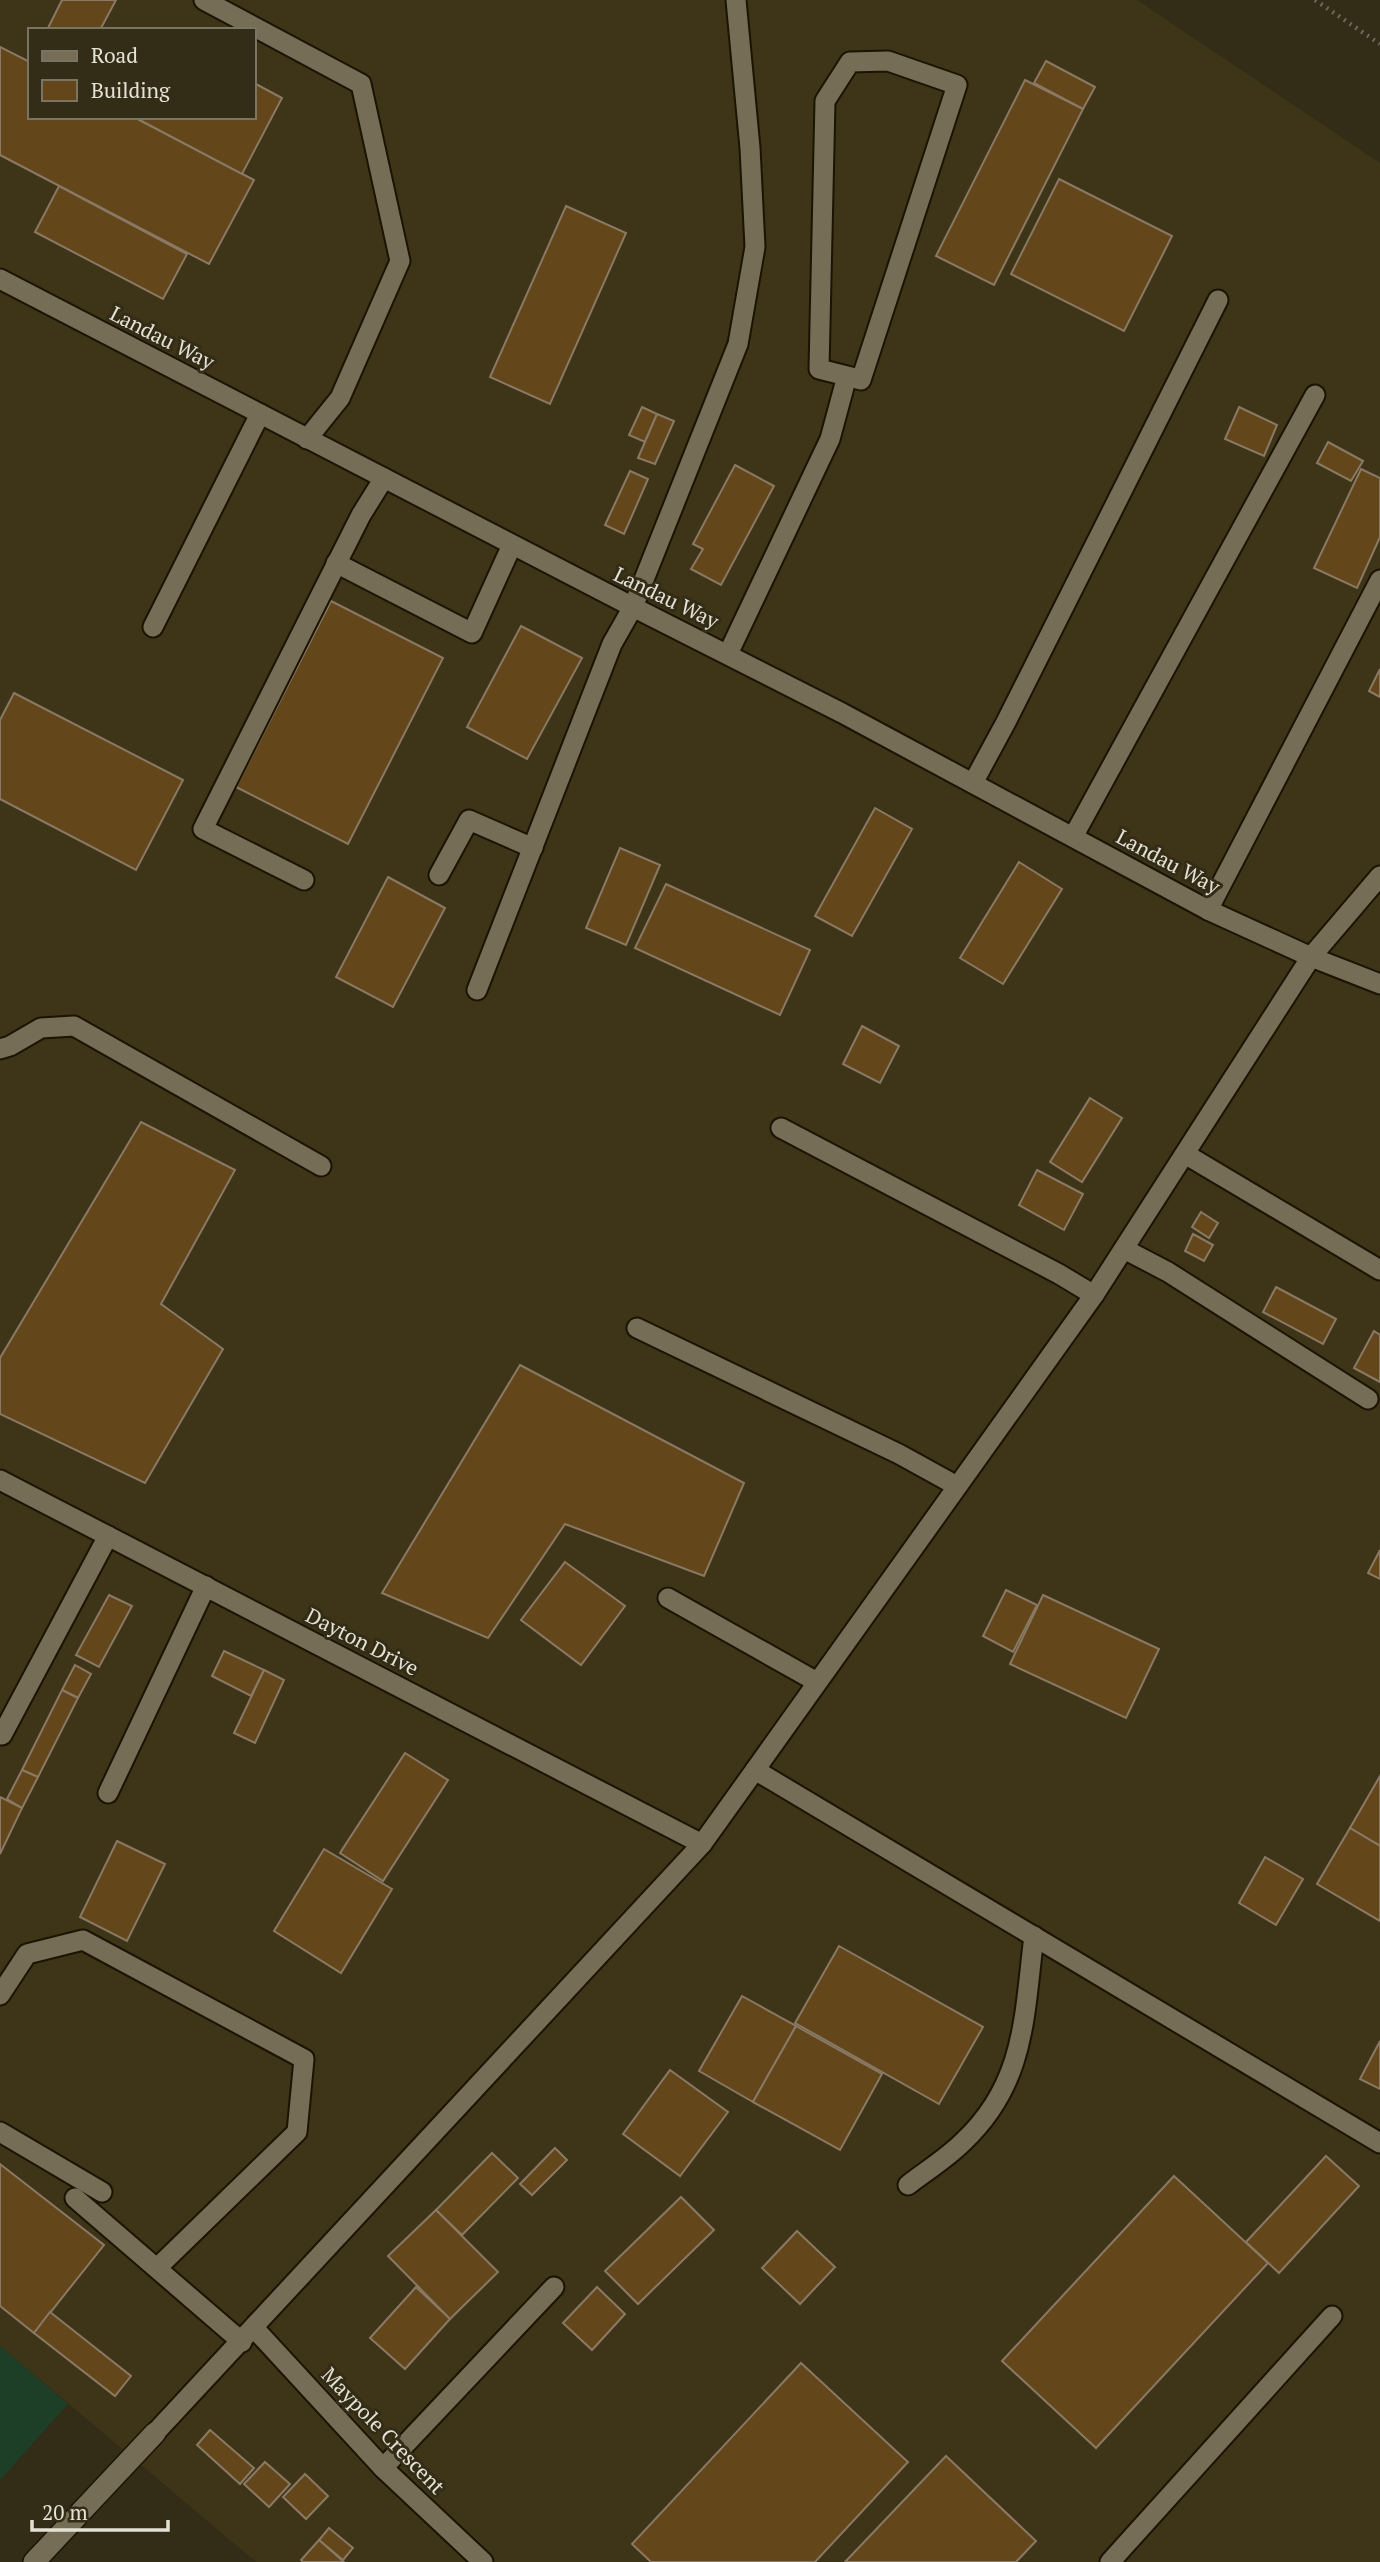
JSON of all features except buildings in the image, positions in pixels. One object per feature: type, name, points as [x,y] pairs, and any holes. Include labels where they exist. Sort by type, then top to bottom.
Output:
[{"type":"street","points":[[34,2562],[155,2433]]},
{"type":"lane","points":[[204,0],[361,84],[400,261],[340,398],[307,439]]},
{"type":"lane","points":[[477,990],[612,644],[632,607],[738,344],[755,247],[750,148],[736,0]]},
{"type":"lane","points":[[888,61],[957,85],[861,380],[847,376],[819,369],[825,101],[850,62],[888,61]]},
{"type":"lane","name":"Landau Way","points":[[0,279],[632,607],[728,654],[1208,910],[1311,957],[1380,984]]},
{"type":"lane","points":[[972,783],[1018,698],[1218,300]]},
{"type":"lane","points":[[728,654],[830,439],[847,376]]},
{"type":"lane","points":[[1073,837],[1315,395]]},
{"type":"lane","points":[[153,627],[260,414]]},
{"type":"lane","points":[[304,880],[203,829],[336,563],[384,478]]},
{"type":"lane","points":[[336,563],[472,633],[512,545]]},
{"type":"lane","points":[[1208,910],[1380,580]]},
{"type":"lane","points":[[439,875],[469,820],[533,848]]},
{"type":"lane","points":[[155,2433],[702,1844],[1094,1295],[1311,957],[1380,876]]},
{"type":"lane","points":[[0,1049],[41,1028],[74,1027],[321,1166]]},
{"type":"lane","points":[[781,1128],[1094,1295]]},
{"type":"lane","points":[[1185,1153],[1380,1270]]},
{"type":"lane","points":[[1124,1249],[1168,1272],[1368,1399]]},
{"type":"lane","points":[[637,1328],[899,1454],[957,1486]]},
{"type":"lane","name":"Dayton Drive","points":[[0,1480],[702,1844]]},
{"type":"lane","points":[[2,1735],[108,1536]]},
{"type":"lane","points":[[108,1793],[206,1586]]},
{"type":"lane","points":[[668,1598],[817,1682]]},
{"type":"lane","points":[[755,1769],[1380,2143]]},
{"type":"lane","points":[[908,2185],[964,2142],[1000,2097],[1018,2055],[1034,1936]]},
{"type":"lane","points":[[0,1995],[27,1954],[83,1940],[304,2059],[297,2132],[157,2268]]},
{"type":"lane","points":[[0,2132],[102,2192]]},
{"type":"lane","name":"Maypole Crescent","points":[[75,2198],[157,2268],[248,2335],[483,2562]]},
{"type":"lane","points":[[383,2468],[554,2287]]},
{"type":"lane","points":[[1110,2562],[1332,2316]]},
{"type":"path","points":[[1315,0],[1380,44]]},
{"type":"shaded area","points":[[0,0],[1137,0],[1380,163],[1380,2562],[256,2562],[0,2346]]},
{"type":"green space","points":[[0,2346],[68,2404],[0,2480]]}]
